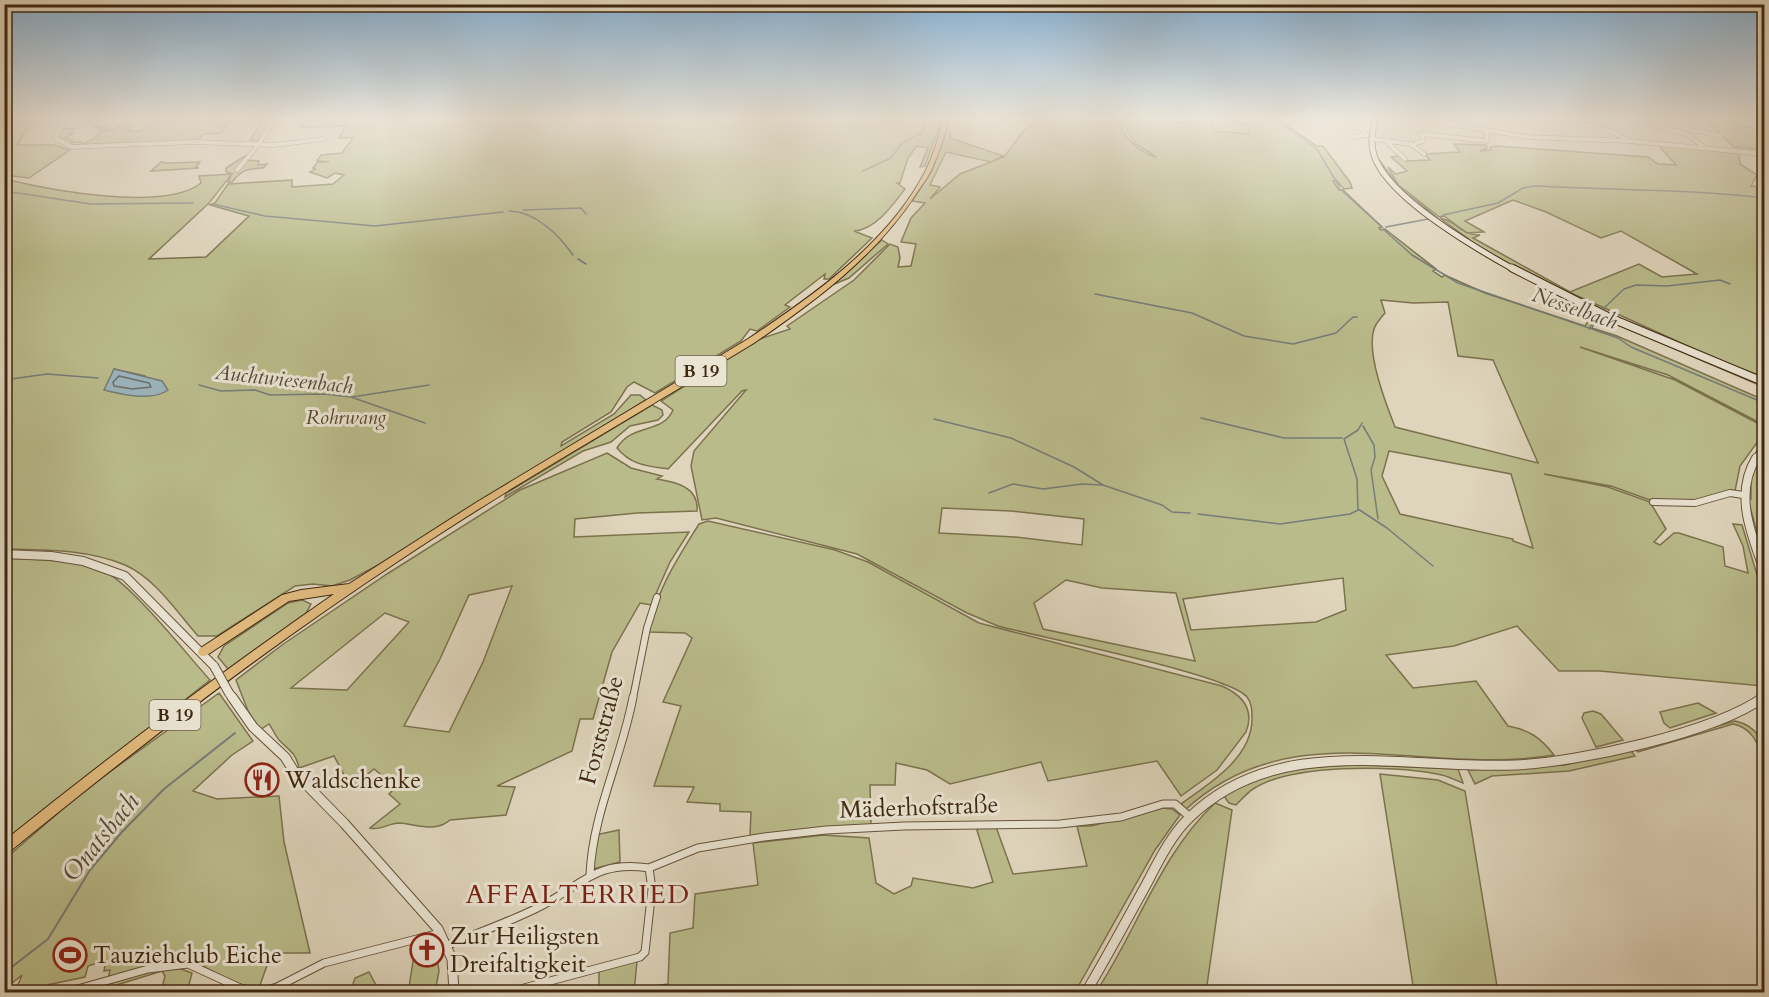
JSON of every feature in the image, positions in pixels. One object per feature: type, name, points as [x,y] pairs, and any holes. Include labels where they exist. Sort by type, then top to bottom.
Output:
[{"type":"main road","name":"B 19","points":[[4,849],[173,716],[330,602],[470,511],[751,339],[816,294],[878,239],[928,172],[930,165]]},
{"type":"main road","points":[[1380,165],[1394,185],[1420,210],[1526,276],[1662,340],[1764,382]]},
{"type":"main road","points":[[202,652],[286,598],[355,586]]},
{"type":"main road","points":[[316,594],[330,602]]},
{"type":"street","points":[[237,170],[242,165]]},
{"type":"street","points":[[1764,446],[1750,467],[1743,495],[1764,570]]},
{"type":"street","points":[[1653,502],[1695,503],[1730,493],[1743,495]]},
{"type":"street","points":[[4,554],[83,561],[125,576],[202,652],[214,666],[229,693],[253,727],[285,757],[295,773],[351,831],[440,933],[448,945],[453,963],[454,993]]},
{"type":"street","name":"Forststraße","points":[[590,874],[590,850],[628,722],[648,619],[657,597]]},
{"type":"street","points":[[1086,993],[1160,859],[1190,817],[1211,798],[1241,780],[1277,766],[1338,760],[1518,765],[1572,758],[1629,746],[1703,725],[1738,713],[1764,697]]},
{"type":"street","name":"Mäderhofstraße","points":[[649,868],[698,848],[826,830],[1060,824],[1121,817],[1163,804],[1175,804],[1190,817]]},
{"type":"street","points":[[448,945],[543,905],[590,874],[617,867],[649,868],[652,889],[645,952],[640,957],[524,988]]},
{"type":"street","points":[[67,993],[147,969],[188,964],[249,992],[263,991],[277,987],[324,963],[440,933]]},
{"type":"green space","points":[[5,165],[49,165],[29,178],[5,175]]},
{"type":"green space","points":[[158,165],[198,165],[196,167],[199,168],[151,171]]},
{"type":"green space","name":"Rohrwang","points":[[231,165],[266,165],[263,168],[246,170],[232,182],[228,182],[231,175],[209,203],[149,259],[206,257],[249,216],[210,205],[215,203],[228,184],[292,180],[292,187],[333,184],[344,175],[335,173],[327,178],[310,172],[315,169],[313,168],[316,165],[906,165],[900,183],[897,183],[905,189],[876,221],[862,230],[854,231],[872,238],[829,279],[824,279],[825,274],[785,305],[790,307],[757,331],[750,329],[741,341],[655,393],[634,382],[627,387],[611,412],[562,442],[561,446],[614,414],[631,395],[640,395],[646,400],[380,564],[350,580],[332,586],[313,584],[295,586],[217,636],[198,636],[156,587],[125,565],[81,553],[5,549],[5,179],[77,193],[106,196],[161,196],[184,192],[201,183],[199,176],[233,174],[226,172],[226,168]],"holes":[[[114,369],[145,376],[154,395],[112,392]]]},
{"type":"green space","points":[[934,165],[940,165],[930,185],[940,187],[930,199],[960,174],[985,165],[1337,165],[1352,188],[1344,189],[1336,180],[1333,181],[1339,190],[1343,190],[1382,227],[1379,228],[1381,230],[1385,229],[1436,269],[1433,271],[1442,277],[1445,275],[1485,293],[1585,326],[1592,316],[1598,314],[1764,384],[1764,387],[1598,316],[1592,328],[1617,336],[1764,400],[1764,425],[1668,375],[1580,347],[1675,380],[1761,425],[1764,433],[1740,466],[1735,491],[1699,501],[1650,500],[1611,486],[1544,474],[1608,487],[1650,502],[1666,529],[1654,542],[1660,545],[1674,533],[1679,533],[1723,547],[1725,566],[1748,573],[1743,546],[1733,524],[1742,525],[1764,598],[1763,686],[1600,671],[1559,671],[1517,626],[1454,646],[1386,655],[1413,688],[1476,681],[1508,726],[1534,735],[1554,755],[1506,760],[1362,753],[1315,754],[1270,762],[1227,780],[1185,810],[1182,803],[1228,768],[1245,745],[1250,733],[1252,716],[1250,702],[1247,697],[1233,688],[1171,667],[998,626],[967,613],[857,554],[716,518],[702,520],[691,466],[694,451],[746,390],[742,391],[668,469],[646,466],[628,458],[617,448],[631,435],[662,423],[668,417],[673,410],[661,401],[757,340],[790,329],[787,326],[854,280],[890,244],[898,247],[900,258],[898,267],[911,266],[916,244],[901,242],[911,218],[925,203],[912,201]],"holes":[[[1381,300],[1413,303],[1448,302],[1458,356],[1493,360],[1538,463],[1395,427],[1378,378],[1373,351],[1374,329],[1385,313]],[[1389,451],[1511,474],[1533,548],[1513,541],[1513,539],[1400,514],[1382,476]],[[942,508],[1011,511],[1084,519],[1082,545],[1015,537],[939,533]],[[1343,578],[1346,610],[1316,622],[1191,630],[1183,599]],[[1066,580],[1102,588],[1176,593],[1195,661],[1043,629],[1034,603]]]},
{"type":"green space","points":[[1382,165],[1399,186],[1388,167],[1396,174],[1407,171],[1400,165],[1741,165],[1757,175],[1751,186],[1764,187],[1764,377],[1723,362],[1569,292],[1596,309],[1495,257],[1437,219],[1469,239],[1440,218],[1465,232],[1444,216],[1439,217],[1400,186],[1437,218],[1411,201],[1395,183]],"holes":[[[1513,200],[1546,212],[1601,238],[1621,231],[1697,274],[1662,277],[1639,264],[1570,292],[1473,238],[1480,235],[1468,233],[1484,232],[1465,221]]]},
{"type":"green space","points":[[882,240],[888,244],[849,278],[832,285]]},
{"type":"green space","points":[[652,405],[662,410],[663,415],[658,420],[630,426],[611,442],[583,451],[505,497],[506,493]]},
{"type":"green space","points":[[1764,452],[1764,559],[1748,499],[1751,499],[1751,471]]},
{"type":"green space","points":[[607,453],[631,468],[662,476],[657,479],[685,487],[694,496],[697,511],[637,513],[575,519],[574,537],[689,532],[670,562],[651,605],[640,603],[612,652],[593,719],[580,719],[572,751],[497,786],[515,787],[506,815],[450,820],[432,827],[399,823],[370,828],[400,804],[389,794],[396,787],[374,769],[351,788],[334,756],[299,768],[290,750],[278,739],[269,724],[260,730],[248,711],[236,680],[282,645],[387,574],[520,490]],"holes":[[[512,586],[483,662],[449,732],[404,726],[440,659],[469,595]],[[385,613],[409,622],[347,690],[291,688]]]},
{"type":"green space","points":[[708,521],[835,550],[868,562],[979,623],[1222,686],[1241,698],[1245,704],[1249,716],[1246,732],[1217,770],[1181,796],[1157,761],[1048,781],[1041,762],[950,784],[927,770],[896,763],[895,785],[870,785],[871,825],[750,837],[751,812],[720,811],[720,804],[687,802],[694,787],[654,786],[681,706],[663,702],[692,638],[685,633],[649,632],[652,617],[668,576],[683,550],[699,524]]},
{"type":"green space","points":[[5,558],[78,563],[100,569],[112,576],[141,602],[210,680],[5,842]]},
{"type":"green space","points":[[302,600],[311,604],[306,613],[228,669],[218,657],[224,646],[288,603]]},
{"type":"green space","points":[[219,693],[253,741],[232,755],[193,791],[217,799],[279,796],[284,842],[310,953],[276,953],[269,960],[259,988],[223,977],[203,966],[205,960],[191,954],[176,956],[174,961],[108,979],[110,970],[104,971],[106,960],[88,966],[85,977],[47,985],[44,992],[40,992],[36,987],[17,987],[22,975],[5,989],[5,859],[86,789]]},
{"type":"green space","points":[[1698,703],[1716,713],[1670,728],[1664,723],[1660,712]]},
{"type":"green space","points":[[1593,711],[1601,714],[1623,740],[1596,747],[1582,718],[1584,713]]},
{"type":"green space","points":[[1735,721],[1749,726],[1758,735],[1763,747],[1764,762],[1757,743],[1750,733],[1733,724],[1638,752],[1635,749]]},
{"type":"green space","points":[[1630,750],[1635,756],[1569,771],[1492,776],[1475,784],[1468,770],[1565,765]]},
{"type":"green space","points":[[1361,765],[1458,769],[1463,783],[1444,775],[1418,771],[1342,769],[1291,775],[1270,781],[1253,789],[1236,805],[1229,803],[1224,796],[1257,780],[1290,771]]},
{"type":"green space","points":[[1380,774],[1438,780],[1465,791],[1498,992],[1414,992]]},
{"type":"green space","points":[[1215,803],[1232,810],[1206,992],[1096,992],[1164,869],[1196,824]]},
{"type":"green space","points":[[1163,808],[1172,809],[1180,815],[1155,850],[1075,992],[640,992],[641,988],[668,984],[670,933],[693,928],[695,894],[758,885],[753,843],[824,835],[869,838],[876,883],[894,894],[911,886],[913,878],[973,888],[993,882],[976,827],[996,827],[1013,874],[1087,866],[1077,826],[1091,826]]},
{"type":"green space","points":[[619,830],[620,862],[593,869],[595,835]]},
{"type":"green space","points":[[436,951],[439,971],[435,992],[350,992],[355,978],[369,972],[376,985],[409,987],[414,955]]},
{"type":"green space","points":[[637,961],[634,992],[599,992],[599,970]]},
{"type":"green space","points":[[159,969],[181,969],[192,973],[187,992],[161,992],[165,976],[162,971],[94,992],[81,992]]},
{"type":"water","points":[[114,369],[162,381],[168,390],[154,396],[145,396],[104,390]]},
{"type":"waterway","points":[[863,171],[877,165]]},
{"type":"waterway","name":"Nesselbach","points":[[1326,165],[1340,188]]},
{"type":"waterway","points":[[1443,215],[1498,203],[1523,188],[1536,186],[1678,191],[1764,198]]},
{"type":"waterway","name":"Nesselbach","points":[[1341,190],[1382,227]]},
{"type":"waterway","points":[[4,191],[91,204],[193,203]]},
{"type":"waterway","points":[[213,204],[265,216],[375,226],[503,212]]},
{"type":"waterway","points":[[523,210],[581,208],[586,214]]},
{"type":"waterway","points":[[509,211],[528,215],[546,225],[573,255]]},
{"type":"waterway","points":[[1386,227],[1428,219]]},
{"type":"waterway","name":"Nesselbach","points":[[1383,229],[1412,255],[1458,283],[1589,328]]},
{"type":"waterway","points":[[578,259],[586,264]]},
{"type":"waterway","points":[[1604,308],[1624,289],[1636,285],[1667,286],[1720,280],[1730,284]]},
{"type":"waterway","points":[[1095,294],[1192,313],[1244,336],[1293,344],[1336,333],[1353,317],[1357,317]]},
{"type":"waterway","points":[[1589,328],[1596,317]]},
{"type":"waterway","name":"Nesselbach","points":[[1589,328],[1618,338],[1631,347],[1764,403]]},
{"type":"waterway","name":"Auchtwiesenbach","points":[[4,380],[47,374],[98,378]]},
{"type":"waterway","name":"Auchtwiesenbach","points":[[199,385],[221,391],[255,390],[270,395],[325,394],[351,397],[425,423]]},
{"type":"waterway","points":[[352,397],[429,385]]},
{"type":"waterway","points":[[1201,418],[1284,438],[1342,438]]},
{"type":"waterway","points":[[934,419],[1011,438],[1074,467],[1103,485],[1162,505],[1172,512],[1190,513]]},
{"type":"waterway","points":[[1198,514],[1280,524],[1350,514],[1358,510],[1357,479],[1344,439],[1358,430],[1362,423]]},
{"type":"waterway","points":[[1363,426],[1374,445],[1375,457],[1371,470],[1378,519]]},
{"type":"waterway","points":[[989,493],[1013,484],[1043,489],[1082,484],[1102,485]]},
{"type":"waterway","points":[[1358,509],[1387,528],[1433,566]]},
{"type":"waterway","name":"Onatsbach","points":[[4,973],[48,939],[90,870],[121,833],[164,789],[235,733]]},
{"type":"place","name":"Waldschenke","points":[[262,780]]},
{"type":"place","name":"Zur Heiligsten Dreifaltigkeit","points":[[427,950]]},
{"type":"place","name":"Tauziehclub Eiche","points":[[70,955]]},
{"type":"district","name":"AFFALTERRIED","points":[[578,894]]}]
